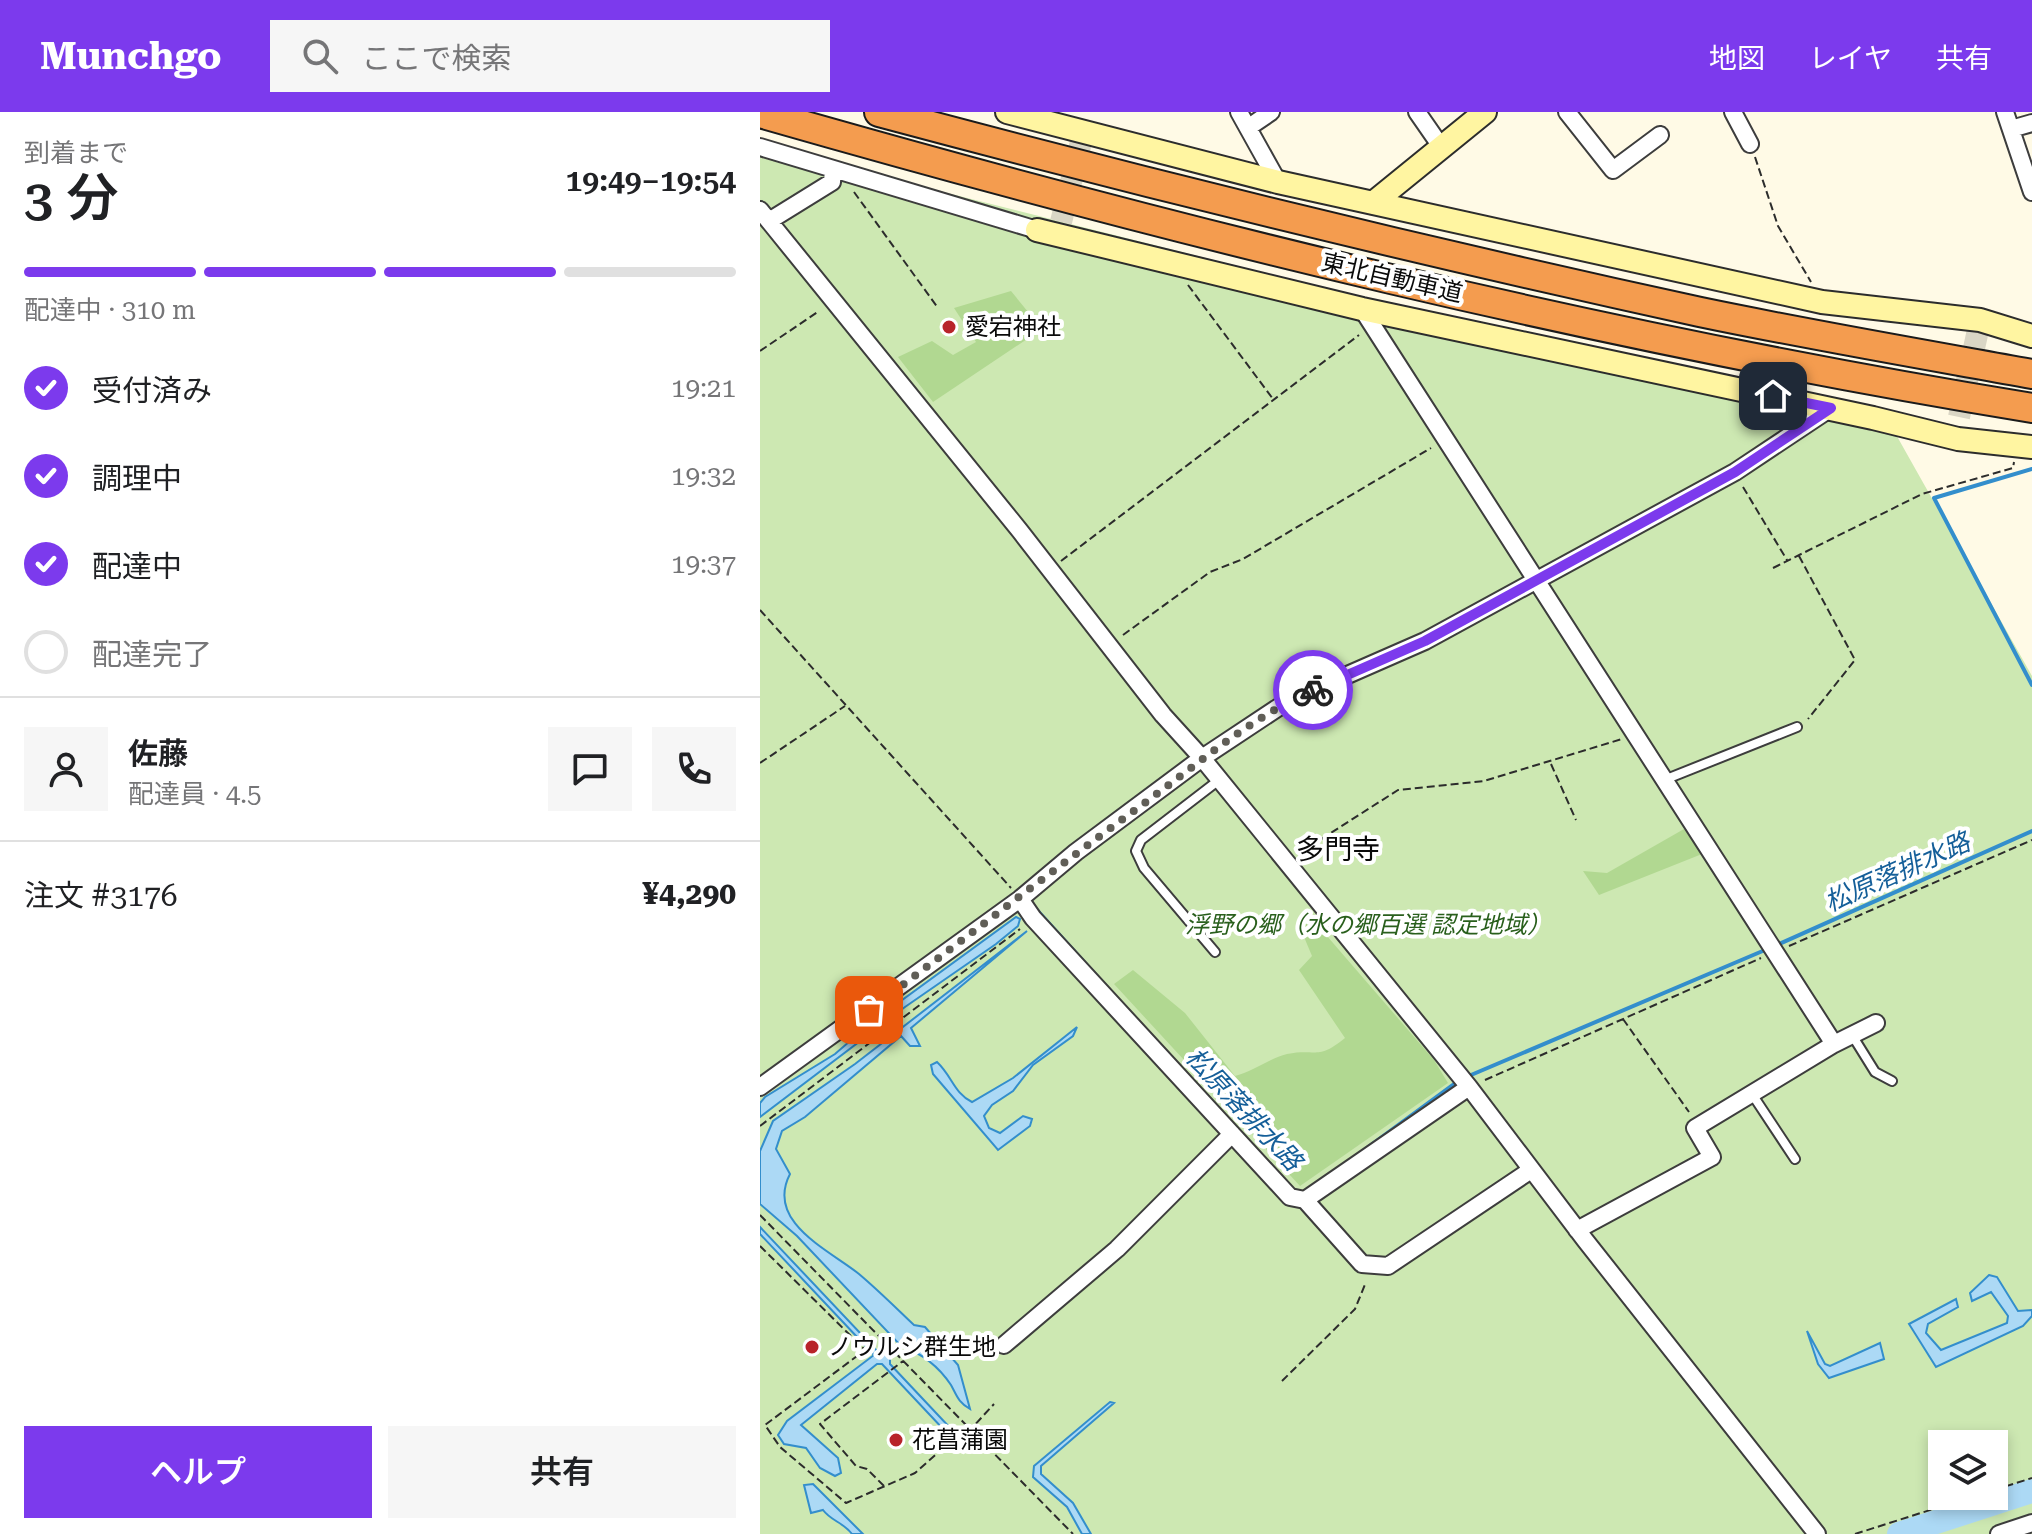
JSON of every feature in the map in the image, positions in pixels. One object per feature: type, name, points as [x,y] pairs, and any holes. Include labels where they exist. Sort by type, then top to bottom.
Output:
[{"type":"highway","name":"東北自動車道","points":[[879,112],[1219,201],[1444,254],[1703,312],[2032,374]]},
{"type":"highway","name":"東北自動車道","points":[[760,113],[1109,209],[1450,292],[1908,388],[2032,408]]},
{"type":"street","points":[[1007,112],[1082,137],[1822,302],[2032,336]]},
{"type":"street","points":[[1271,112],[1244,119],[1278,182]]},
{"type":"street","points":[[1417,112],[1442,148]]},
{"type":"street","points":[[1373,203],[1485,112]]},
{"type":"street","points":[[1567,112],[1613,170],[1660,135]]},
{"type":"street","points":[[1733,112],[1750,144]]},
{"type":"street","points":[[2005,112],[2032,191]]},
{"type":"street","points":[[2011,129],[2032,123]]},
{"type":"street","points":[[760,147],[1367,317],[1831,408],[1959,428],[2026,447]]},
{"type":"street","points":[[835,169],[832,182],[764,216],[1050,570],[1107,646],[1469,1087],[1577,1230],[1817,1534]]},
{"type":"street","points":[[1367,317],[1834,1044]]},
{"type":"street","points":[[760,1087],[1020,899],[1076,852],[1202,758],[1288,701],[1425,641],[1735,472],[1831,408]]},
{"type":"street","points":[[1020,899],[1033,918],[1290,1197],[1305,1200],[1362,1264],[1388,1266],[1531,1170]]},
{"type":"street","points":[[1577,1230],[1712,1157],[1695,1128],[1834,1044],[1876,1023]]},
{"type":"street","points":[[1305,1200],[1469,1087]]},
{"type":"street","points":[[1004,1345],[1117,1249],[1232,1134]]},
{"type":"street","points":[[1999,1534],[2032,1523]]},
{"type":"lane","points":[[1664,780],[1797,727]]},
{"type":"lane","points":[[1215,952],[1144,868],[1136,851],[1141,840],[1220,780]]},
{"type":"lane","points":[[1852,1035],[1875,1072],[1892,1081]]},
{"type":"lane","points":[[1751,1093],[1795,1159]]},
{"type":"path","points":[[1750,144],[1778,226],[1822,302]]},
{"type":"path","points":[[835,169],[938,308]]},
{"type":"path","points":[[1188,285],[1274,399]]},
{"type":"path","points":[[760,351],[833,301]]},
{"type":"path","points":[[1050,570],[1274,399],[1367,317]]},
{"type":"path","points":[[1107,646],[1210,572],[1243,559],[1446,439]]},
{"type":"path","points":[[1773,568],[1922,494],[2013,468],[2026,447]]},
{"type":"path","points":[[1735,472],[1787,561]]},
{"type":"path","points":[[1797,727],[1807,720],[1855,660],[1798,555]]},
{"type":"path","points":[[760,610],[1020,899]]},
{"type":"path","points":[[760,763],[846,706]]},
{"type":"path","points":[[1286,861],[1398,790],[1484,781],[1637,734]]},
{"type":"path","points":[[1550,763],[1576,820]]},
{"type":"path","points":[[1469,1087],[2032,840]]},
{"type":"path","points":[[760,1126],[1033,918]]},
{"type":"path","points":[[1623,1019],[1699,1126]]},
{"type":"path","points":[[760,1215],[1073,1534]]},
{"type":"path","points":[[760,1246],[865,1350],[765,1425],[780,1447],[846,1503],[915,1473],[951,1441],[971,1429],[994,1404]]},
{"type":"path","points":[[1282,1381],[1355,1309],[1370,1265]]},
{"type":"path","points":[[884,1487],[867,1469],[856,1466],[820,1424],[903,1361]]},
{"type":"path","points":[[2008,1486],[2032,1478]]},
{"type":"path","points":[[1855,1534],[1930,1510]]},
{"type":"green space","name":"浮野の郷（水の郷百選 認定地域）","points":[[760,146],[1894,431],[2032,676],[2032,1534],[760,1534]]},
{"type":"green space","points":[[1011,291],[1042,329],[933,402],[898,357],[932,341],[953,355],[976,342],[954,308]]},
{"type":"green space","points":[[1684,829],[1702,854],[1599,895],[1583,871],[1607,873]]},
{"type":"green space","points":[[1308,914],[1434,1060],[1448,1083],[1300,1186],[1114,984],[1133,970],[1185,1013],[1235,1076],[1287,1054],[1322,1052],[1345,1038],[1299,970],[1312,956],[1299,925]]},
{"type":"water","points":[[1016,917],[1020,919],[1018,926],[996,944],[905,1007],[760,1117],[760,1103],[765,1097],[835,1054],[872,1022]]},
{"type":"water","points":[[1027,931],[911,1028],[920,1046],[910,1046],[901,1036],[805,1117],[782,1131],[776,1149],[790,1174],[785,1191],[786,1206],[793,1220],[804,1233],[859,1274],[914,1325],[925,1327],[958,1365],[970,1409],[960,1401],[935,1367],[901,1346],[797,1236],[760,1204],[760,1151],[773,1121],[855,1064]]},
{"type":"water","points":[[1077,1027],[1073,1036],[1033,1065],[1013,1091],[992,1105],[984,1116],[989,1128],[1000,1133],[1023,1116],[1032,1119],[1030,1126],[998,1150],[933,1074],[931,1065],[937,1062],[961,1094],[972,1102],[1013,1078]]},
{"type":"water","points":[[760,1227],[878,1352],[882,1350],[890,1357],[890,1364],[954,1432],[945,1431],[882,1364],[877,1364],[801,1425],[838,1458],[841,1473],[835,1476],[820,1468],[806,1448],[784,1444],[778,1435],[787,1421],[874,1355],[760,1234]]},
{"type":"water","points":[[1989,1275],[1997,1277],[2018,1311],[2032,1310],[2032,1316],[2023,1326],[1936,1367],[1909,1324],[1956,1299],[1958,1307],[1928,1324],[1926,1333],[1941,1350],[2007,1323],[2008,1316],[1991,1292],[1972,1301],[1970,1293]]},
{"type":"water","points":[[1807,1331],[1825,1364],[1830,1366],[1880,1343],[1884,1359],[1829,1378],[1818,1364]]},
{"type":"water","points":[[1110,1402],[1114,1403],[1041,1466],[1041,1474],[1073,1503],[1091,1534],[1082,1534],[1067,1507],[1033,1477],[1034,1466]]},
{"type":"water","points":[[813,1484],[863,1534],[852,1534],[823,1510],[811,1513],[804,1485]]},
{"type":"waterway","name":"松原落排水路","points":[[2032,469],[1934,498],[2032,685]]},
{"type":"waterway","name":"松原落排水路","points":[[1777,945],[2032,831]]},
{"type":"waterway","name":"松原落排水路","points":[[1036,909],[1113,994]]},
{"type":"waterway","name":"松原落排水路","points":[[1471,1075],[1765,950]]},
{"type":"waterway","name":"松原落排水路","points":[[1356,1156],[1454,1084]]},
{"type":"waterway","points":[[1899,1534],[2032,1491]]},
{"type":"tunnel","points":[[1061,222],[1081,142]]},
{"type":"tunnel","points":[[1959,417],[1978,330]]},
{"type":"way so far","points":[[869,1010],[1020,899],[1076,852],[1202,758],[1288,701],[1313,690]]},
{"type":"place","name":"愛宕神社","points":[[949,327]]},
{"type":"place","name":"ノウルシ群生地","points":[[812,1347]]},
{"type":"place","name":"花菖蒲園","points":[[896,1440]]},
{"type":"district","name":"多門寺","points":[[1338,849]]},
{"type":"route","points":[[1313,690],[1425,641],[1585,551],[1735,472],[1831,408],[1773,396]]}]
